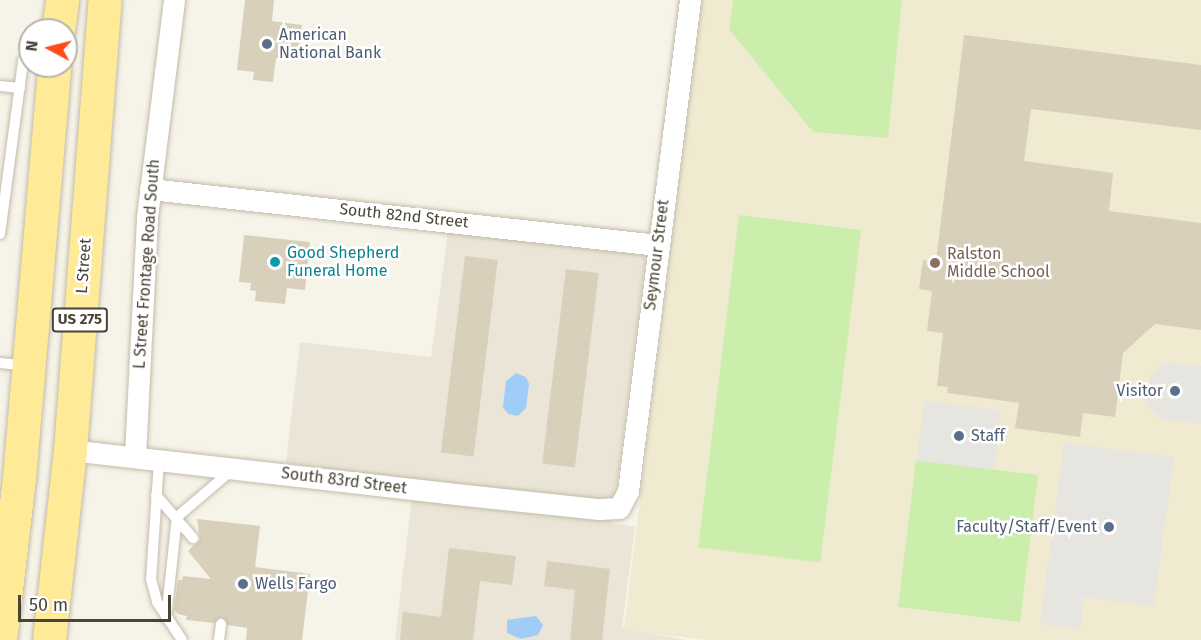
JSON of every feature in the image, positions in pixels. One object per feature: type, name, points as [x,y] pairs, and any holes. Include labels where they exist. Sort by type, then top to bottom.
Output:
[{"type":"main road","points":[[60,18],[62,0]]},
{"type":"main road","name":"L Street","points":[[49,640],[70,450],[105,0]]},
{"type":"main road","name":"US 275","points":[[0,640],[14,365],[37,78]]},
{"type":"street","name":"L Street Frontage Road South","points":[[135,456],[150,189],[174,0]]},
{"type":"street","name":"Seymour Street","points":[[619,508],[628,491],[690,0]]},
{"type":"street","name":"South 82nd Street","points":[[150,189],[658,244]]},
{"type":"street","name":"South 83rd Street","points":[[70,450],[599,509],[619,508]]},
{"type":"lane","points":[[0,234],[20,88],[28,78]]},
{"type":"lane","points":[[0,86],[20,88]]},
{"type":"lane","points":[[159,460],[152,579],[166,618],[182,640]]},
{"type":"lane","points":[[166,618],[177,517],[233,469]]},
{"type":"lane","points":[[156,495],[193,538]]},
{"type":"lane","points":[[219,640],[221,624]]},
{"type":"shaded area","name":"Ralston Middle School","points":[[702,0],[1201,0],[1201,640],[709,640],[624,630]]},
{"type":"shaded area","points":[[448,233],[646,254],[612,523],[635,527],[622,627],[685,640],[395,640],[414,480],[286,463],[300,342],[431,357]]},
{"type":"shaded area","name":"Visitor","points":[[1164,363],[1201,366],[1201,424],[1160,419],[1147,406],[1150,376]]},
{"type":"shaded area","name":"Staff","points":[[924,401],[1001,411],[994,470],[917,461]]},
{"type":"shaded area","name":"Faculty/Staff/Event","points":[[1064,443],[1174,457],[1154,606],[1084,597],[1080,629],[1040,624]]},
{"type":"green space","points":[[733,0],[902,0],[888,138],[813,132],[729,29]]},
{"type":"green space","points":[[739,215],[861,230],[820,562],[698,548]]},
{"type":"green space","points":[[916,460],[1038,475],[1020,622],[898,607]]},
{"type":"water","points":[[516,373],[526,377],[529,384],[526,408],[518,416],[508,414],[503,407],[506,381]]},
{"type":"water","points":[[536,616],[543,625],[538,635],[521,639],[507,633],[507,620]]},
{"type":"building","name":"American National Bank","points":[[245,0],[274,0],[272,21],[302,25],[297,60],[276,58],[273,82],[253,80],[254,72],[237,70]]},
{"type":"building","points":[[964,35],[1201,65],[1201,130],[1031,109],[1024,161],[1113,173],[1109,211],[1201,223],[1201,330],[1155,324],[1123,353],[1115,417],[1083,413],[1080,437],[1015,428],[1019,403],[947,393],[948,387],[937,386],[943,333],[927,331],[932,291],[919,289],[923,260],[936,261]]},
{"type":"building","name":"Good Shepherd Funeral Home","points":[[244,235],[310,242],[305,290],[287,288],[285,304],[255,301],[256,291],[250,290],[251,283],[239,282]]},
{"type":"building","points":[[465,256],[498,260],[474,457],[441,453]]},
{"type":"building","points":[[566,269],[599,273],[575,468],[542,464]]},
{"type":"building","points":[[197,519],[260,526],[255,567],[310,574],[302,640],[246,640],[247,628],[228,625],[222,617],[214,623],[186,620],[187,616],[178,614],[174,610],[178,580],[182,580],[183,576],[211,579],[188,551],[200,540]]},
{"type":"building","points":[[449,548],[516,556],[512,585],[480,581],[473,640],[400,640],[403,612],[441,617]]},
{"type":"building","points":[[547,561],[610,569],[602,640],[570,640],[575,590],[544,586]]},
{"type":"place","name":"American National Bank","points":[[267,44]]},
{"type":"place","name":"Good Shepherd Funeral Home","points":[[275,262]]},
{"type":"place","name":"Ralston Middle School","points":[[935,263]]},
{"type":"place","name":"Visitor","points":[[1175,391]]},
{"type":"place","name":"Staff","points":[[959,436]]},
{"type":"place","name":"Faculty/Staff/Event","points":[[1109,527]]},
{"type":"place","name":"Wells Fargo","points":[[243,584]]}]
